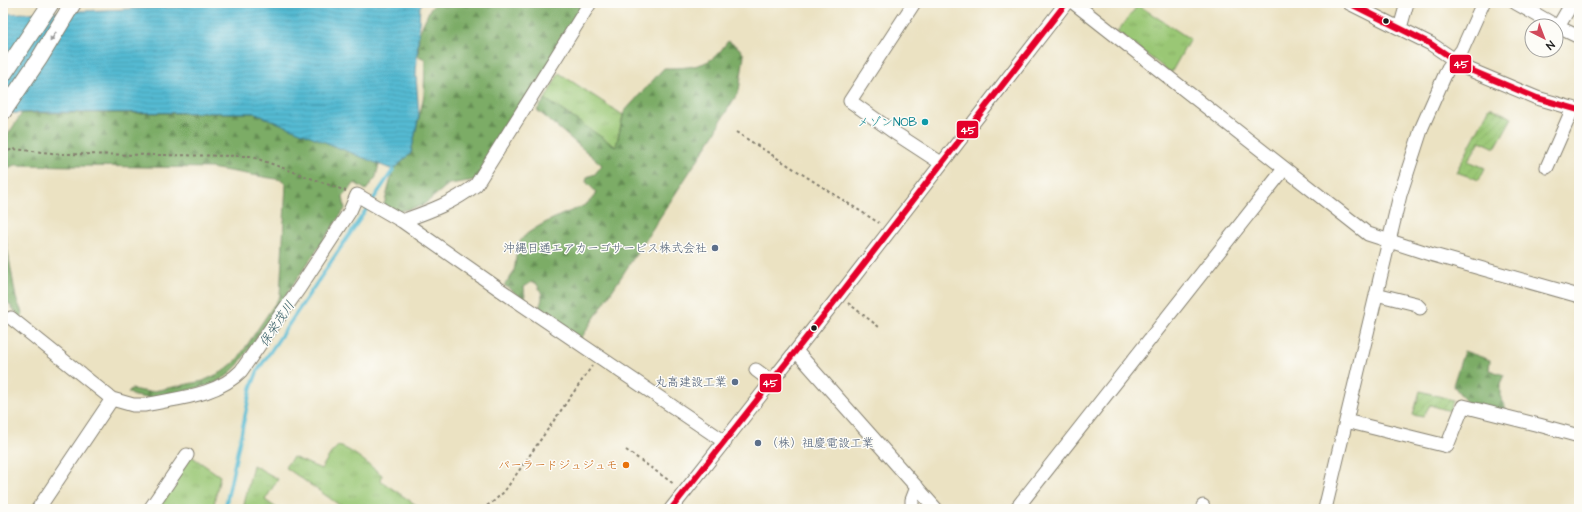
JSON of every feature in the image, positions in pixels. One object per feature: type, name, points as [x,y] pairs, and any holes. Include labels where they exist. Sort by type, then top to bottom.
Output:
[{"type":"main road","points":[[3,75],[51,3]]},
{"type":"main road","points":[[3,112],[39,59],[73,3]]},
{"type":"street","points":[[402,221],[445,206],[462,196],[476,185],[590,3]]},
{"type":"street","points":[[914,3],[850,101],[942,164]]},
{"type":"street","points":[[671,509],[890,231],[1066,3]]},
{"type":"street","points":[[1074,3],[1368,234],[1430,254],[1579,296]]},
{"type":"street","points":[[1349,3],[1369,8],[1400,28],[1431,44],[1468,69],[1537,98],[1576,109],[1547,167]]},
{"type":"street","points":[[1400,28],[1408,3]]},
{"type":"street","points":[[1325,509],[1400,195],[1422,127],[1448,68],[1462,50],[1483,3]]},
{"type":"street","points":[[1563,18],[1572,3]]},
{"type":"street","points":[[1521,4],[1544,18]]},
{"type":"street","points":[[1564,30],[1579,36]]},
{"type":"street","points":[[1016,509],[1284,169]]},
{"type":"street","points":[[11,318],[112,399],[133,405],[145,405],[211,391],[233,379],[241,371],[300,287],[350,211],[357,195],[402,221],[725,442]]},
{"type":"street","points":[[1376,294],[1416,304],[1420,308]]},
{"type":"street","points":[[796,351],[936,509]]},
{"type":"street","points":[[756,370],[772,382]]},
{"type":"street","points":[[38,509],[112,399]]},
{"type":"street","points":[[1346,421],[1447,446],[1463,406],[1579,436]]},
{"type":"street","points":[[150,509],[187,455]]},
{"type":"street","points":[[912,509],[912,500],[916,487]]},
{"type":"path","points":[[736,132],[890,231]]},
{"type":"path","points":[[3,153],[13,149],[61,154],[250,156],[357,195]]},
{"type":"path","points":[[839,296],[879,327]]},
{"type":"path","points":[[482,509],[504,492],[599,357]]},
{"type":"path","points":[[626,450],[685,492]]},
{"type":"green space","points":[[436,3],[588,3],[476,180],[449,184],[422,206],[394,212],[384,205],[393,170],[411,153],[424,95],[425,59],[418,56],[419,33],[430,9]]},
{"type":"green space","points":[[1138,5],[1190,39],[1171,73],[1117,32]]},
{"type":"green space","points":[[728,41],[739,48],[744,55],[739,91],[715,133],[580,340],[538,311],[542,297],[536,283],[532,282],[524,287],[525,298],[523,299],[504,285],[513,272],[518,246],[523,237],[544,223],[581,207],[590,201],[596,192],[586,182],[587,177],[595,174],[602,165],[537,110],[545,99],[616,147],[624,112],[664,68],[696,66],[702,64],[715,56]]},
{"type":"green space","points":[[559,73],[623,115],[616,147],[545,99]]},
{"type":"green space","points":[[1490,107],[1512,118],[1495,148],[1480,141],[1468,161],[1485,168],[1479,180],[1456,172]]},
{"type":"green space","points":[[22,113],[254,113],[379,164],[376,177],[366,190],[355,183],[343,196],[345,209],[238,365],[227,376],[213,384],[154,399],[134,396],[128,392],[131,389],[149,392],[203,381],[222,372],[237,360],[280,296],[286,184],[282,180],[211,168],[15,165],[3,170],[3,142]]},
{"type":"green space","points":[[3,224],[16,298],[23,315],[20,318],[3,296]]},
{"type":"green space","points":[[1464,351],[1490,360],[1489,370],[1504,375],[1500,384],[1500,396],[1505,405],[1503,412],[1467,403],[1453,385]]},
{"type":"green space","points":[[1420,391],[1453,400],[1450,411],[1430,405],[1423,417],[1413,415]]},
{"type":"green space","points":[[338,446],[349,450],[361,458],[382,475],[381,481],[422,509],[398,509],[395,505],[391,509],[345,509],[285,467],[293,457],[321,469],[331,453]]},
{"type":"green space","points":[[191,456],[220,476],[213,509],[155,509]]},
{"type":"green space","points":[[253,465],[278,479],[265,500],[278,509],[243,509]]},
{"type":"water","points":[[191,3],[423,3],[420,6],[416,76],[419,116],[411,153],[393,170],[254,113],[35,112],[3,114],[3,14],[179,7]]},
{"type":"waterway","name":"保栄茂川","points":[[225,509],[251,388],[258,370],[393,170]]},
{"type":"transit line","name":"45","points":[[671,509],[839,296],[1066,3]]},
{"type":"transit line","name":"45","points":[[1349,3],[1431,44],[1468,69],[1537,98],[1579,110]]},
{"type":"place","name":"メゾンNOB","points":[[925,122]]},
{"type":"place","name":"沖縄日通エアカーゴサービス株式会社","points":[[715,248]]},
{"type":"place","name":"丸高建設工業","points":[[735,382]]},
{"type":"place","name":"（株）祖慶電設工業","points":[[758,443]]},
{"type":"place","name":"パーラードジュジュモ","points":[[626,465]]}]
